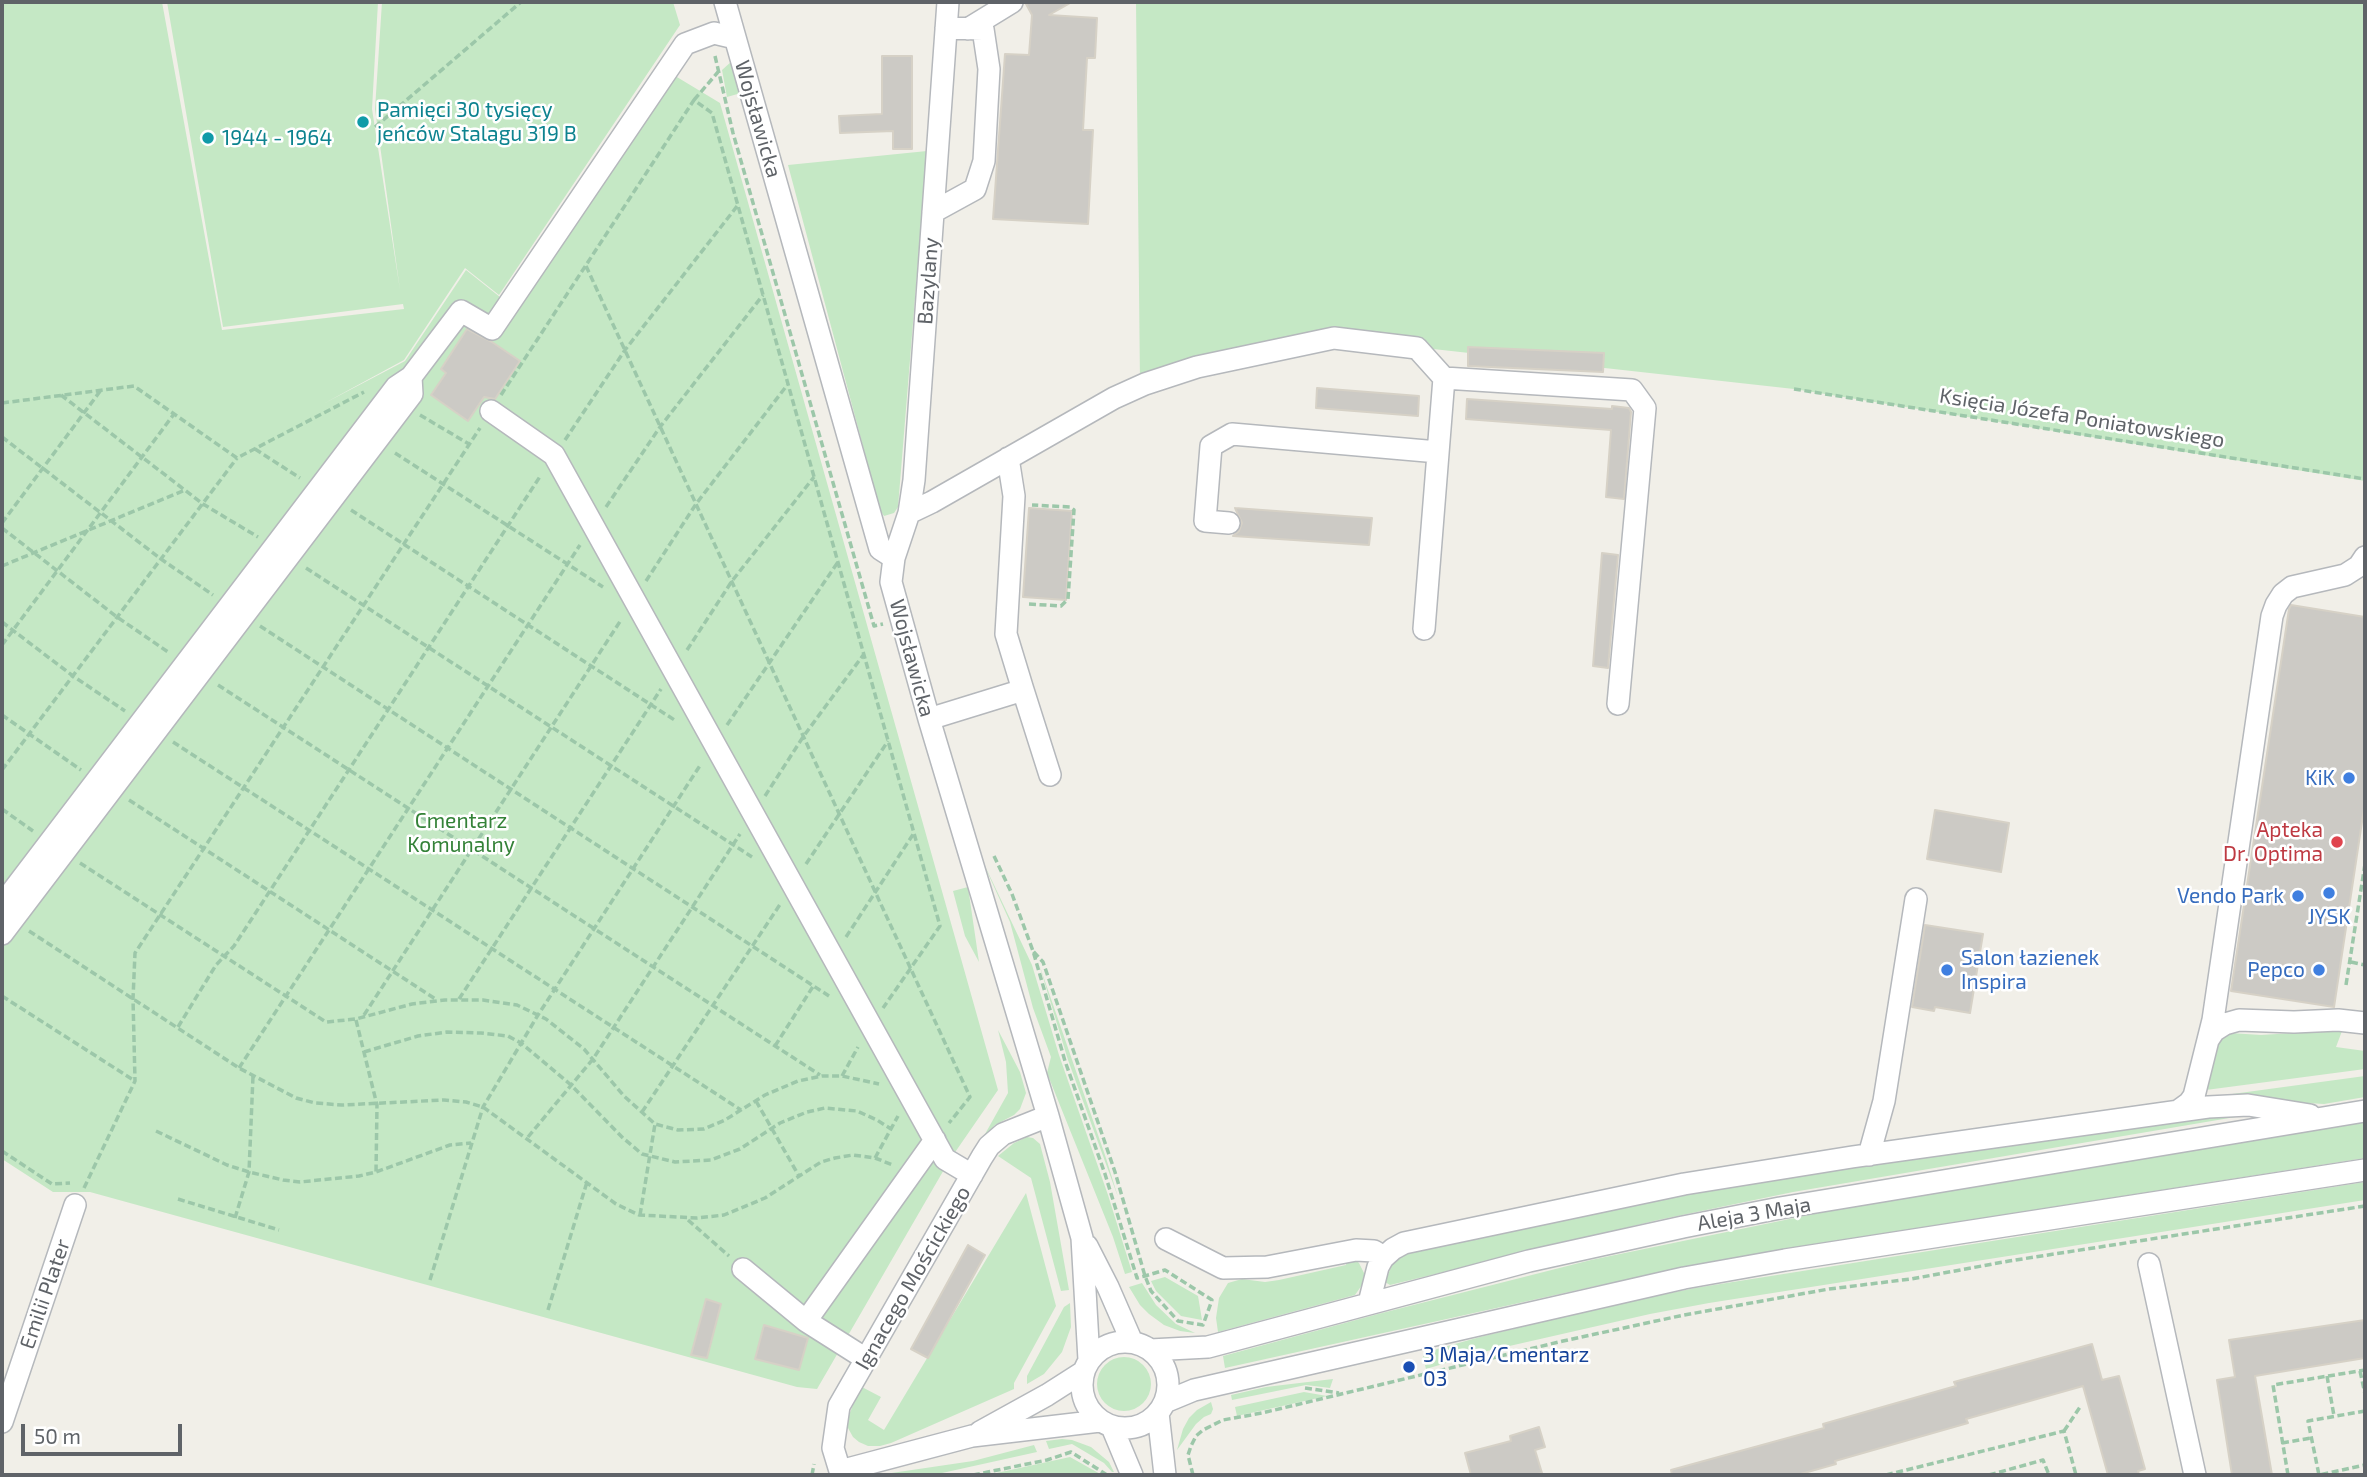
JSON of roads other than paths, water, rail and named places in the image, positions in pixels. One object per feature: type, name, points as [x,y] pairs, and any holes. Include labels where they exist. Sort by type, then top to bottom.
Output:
[{"type":"street","name":"Wojsławicka","points":[[725,2],[880,549],[894,558],[891,582],[1082,1238],[1141,1346]]},
{"type":"street","name":"Bazylany","points":[[894,558],[909,513],[914,480],[948,2]]},
{"type":"street","points":[[968,29],[1013,2]]},
{"type":"street","points":[[933,212],[975,189],[984,161],[989,69],[982,29],[946,28]]},
{"type":"street","points":[[5,920],[325,494],[396,387],[411,377],[461,311],[492,329],[685,44],[713,33],[736,43]]},
{"type":"street","points":[[909,513],[1114,398],[1145,384],[1198,367],[1334,338],[1417,348],[1444,378],[1632,390],[1645,408],[1618,704]]},
{"type":"street","points":[[325,494],[377,441],[404,405],[412,394],[411,377]]},
{"type":"street","points":[[1424,629],[1444,378]]},
{"type":"street","points":[[491,411],[554,455],[633,603],[674,670],[945,1159],[972,1175]]},
{"type":"street","points":[[1228,523],[1205,520],[1211,446],[1232,434],[1438,452]]},
{"type":"street","points":[[1008,458],[1014,496],[1006,634],[1051,775]]},
{"type":"street","points":[[2178,1111],[2194,1096],[2213,1020],[2270,629],[2276,605],[2292,587],[2345,575],[2359,566],[2365,557]]},
{"type":"street","points":[[929,719],[1023,690]]},
{"type":"street","points":[[5,920],[64,852],[105,785]]},
{"type":"street","points":[[1869,1155],[1884,1101],[1916,899]]},
{"type":"street","points":[[2208,1040],[2214,1031],[2239,1020],[2338,1020],[2365,1023]]},
{"type":"street","points":[[1369,1303],[1378,1268],[1384,1257],[1405,1243],[1712,1179],[2208,1107],[2248,1105],[2307,1115],[2360,1112]]},
{"type":"street","name":"Aleja 3 Maja","points":[[1141,1346],[1208,1347],[1529,1261],[1780,1208],[2360,1112]]},
{"type":"street","name":"Ignacego Mościckiego","points":[[838,1473],[833,1448],[837,1414],[844,1397],[972,1175],[995,1140],[1016,1128],[1048,1116]]},
{"type":"street","points":[[806,1321],[935,1140]]},
{"type":"street","points":[[838,1473],[972,1436],[1106,1424],[1129,1428],[1145,1423],[1161,1407],[1194,1390],[1684,1278],[2365,1170]]},
{"type":"street","name":"Emilii Plater","points":[[2,1422],[75,1205]]},
{"type":"street","name":"Wojsławicka","points":[[1082,1238],[1086,1366]]},
{"type":"street","points":[[1166,1239],[1223,1268],[1267,1267],[1356,1250],[1374,1251],[1384,1257]]},
{"type":"street","points":[[2149,1264],[2195,1475]]},
{"type":"street","points":[[743,1269],[806,1321],[866,1359]]},
{"type":"street","points":[[972,1436],[1048,1395],[1086,1366],[1101,1349],[1116,1343],[1141,1346],[1160,1360],[1166,1373],[1168,1388],[1161,1407],[1165,1475]]},
{"type":"street","points":[[1086,1366],[1081,1385],[1084,1399],[1090,1412],[1106,1424],[1132,1475]]},
{"type":"place","name":"Pamięci 30 tysięcy jeńców Stalagu 319 B","points":[[363,122]]},
{"type":"place","name":"1944 - 1964","points":[[208,138]]},
{"type":"place","name":"KiK","points":[[2349,778]]},
{"type":"place","name":"Apteka Dr. Optima","points":[[2337,842]]},
{"type":"place","name":"JYSK","points":[[2329,893]]},
{"type":"place","name":"Vendo Park","points":[[2298,896]]},
{"type":"place","name":"Salon łazienek Inspira","points":[[1947,970]]},
{"type":"place","name":"Pepco","points":[[2319,970]]},
{"type":"place","name":"3 Maja/Cmentarz 03","points":[[1409,1367]]},
{"type":"park label","name":"Cmentarz Komunalny","points":[[461,833]]}]
